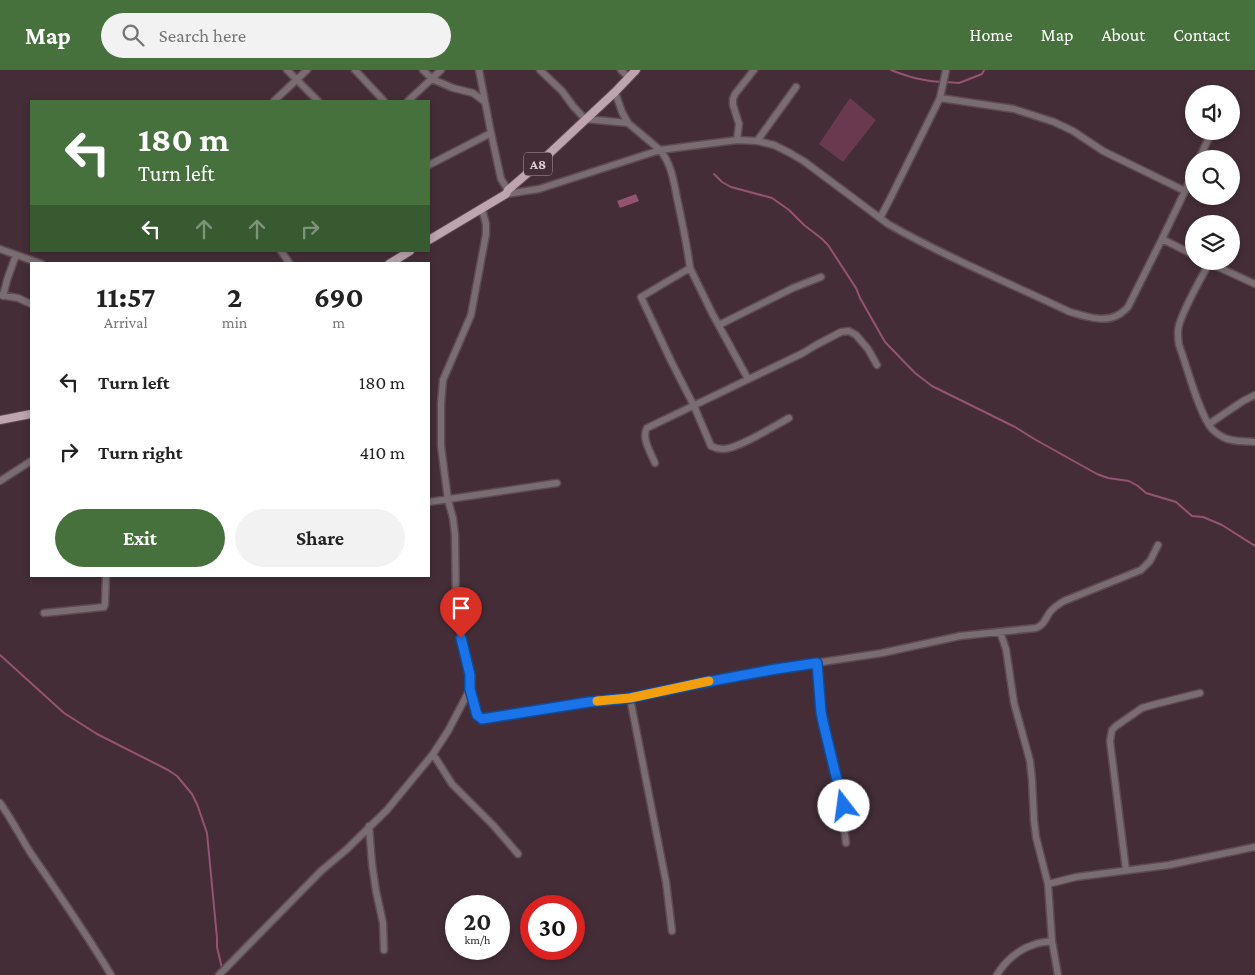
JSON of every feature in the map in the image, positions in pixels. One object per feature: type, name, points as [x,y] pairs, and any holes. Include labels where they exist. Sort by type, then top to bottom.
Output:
[{"type":"main road","name":"A8","points":[[430,239],[507,192],[615,92],[636,70]]},
{"type":"main road","points":[[392,262],[408,252]]},
{"type":"main road","points":[[0,420],[30,414]]},
{"type":"street","points":[[287,70],[317,100]]},
{"type":"street","points":[[275,100],[307,70]]},
{"type":"street","points":[[355,70],[383,100]]},
{"type":"street","points":[[423,70],[432,80],[473,93],[486,102]]},
{"type":"street","points":[[409,100],[441,70]]},
{"type":"street","points":[[480,70],[501,179],[507,192],[539,189],[660,150],[737,140],[774,145],[805,162],[888,224],[930,247],[1052,304],[1070,312],[1098,318],[1109,318],[1118,315],[1128,308],[1185,190],[1103,151],[1073,131],[1054,122],[1008,108],[940,98]]},
{"type":"street","points":[[540,70],[562,91],[585,119],[628,123]]},
{"type":"street","points":[[622,70],[628,77]]},
{"type":"street","points":[[737,140],[739,124],[733,106],[733,99],[754,70]]},
{"type":"street","points":[[880,218],[940,98],[946,70]]},
{"type":"street","points":[[757,142],[796,87]]},
{"type":"street","points":[[615,92],[628,123],[660,150],[667,160],[686,238],[690,268],[707,304],[748,379]]},
{"type":"street","points":[[430,164],[491,133]]},
{"type":"street","points":[[482,209],[486,224],[486,234],[471,315],[446,372],[442,388],[440,412],[441,446],[455,536],[456,605],[470,675],[470,689],[477,715],[482,719],[589,702],[630,698],[776,669],[882,653],[960,636],[1039,627],[1054,607],[1064,601],[1141,570],[1147,565],[1158,545]]},
{"type":"street","points":[[1162,239],[1185,250]]},
{"type":"street","points":[[0,249],[36,262]]},
{"type":"street","points":[[16,255],[1,296],[18,298],[30,304]]},
{"type":"street","points":[[690,268],[641,298],[694,406],[711,446],[721,449],[731,448],[789,418]]},
{"type":"street","points":[[1204,270],[1179,325],[1180,345],[1196,394],[1213,430],[1222,437],[1232,440],[1255,442]]},
{"type":"street","points":[[1225,270],[1255,284]]},
{"type":"street","points":[[719,325],[793,288],[821,277]]},
{"type":"street","points":[[655,463],[644,438],[647,428],[803,353],[834,335],[845,331],[854,333],[868,349],[877,365]]},
{"type":"street","points":[[1209,424],[1255,395]]},
{"type":"street","points":[[0,480],[30,462]]},
{"type":"street","points":[[430,502],[557,483]]},
{"type":"street","points":[[44,613],[104,606],[106,604],[106,577]]},
{"type":"street","points":[[1000,632],[1006,649],[1014,703],[1030,761],[1036,837],[1048,884],[1052,941],[1058,975]]},
{"type":"street","points":[[817,663],[821,712],[844,806],[846,843]]},
{"type":"street","points":[[219,975],[321,871],[346,850],[386,810],[433,754],[445,736],[470,689]]},
{"type":"street","points":[[1126,870],[1110,742],[1113,728],[1142,708],[1200,693]]},
{"type":"street","points":[[630,698],[666,882],[672,931]]},
{"type":"street","points":[[433,754],[452,784],[518,854]]},
{"type":"street","points":[[0,803],[20,837],[86,934],[111,975]]},
{"type":"street","points":[[369,826],[376,891],[383,923],[384,950]]},
{"type":"street","points":[[1048,884],[1076,877],[1169,865],[1255,847]]},
{"type":"street","points":[[997,975],[1002,966],[1021,950],[1036,944],[1052,941]]},
{"type":"shaded area","points":[[850,98],[876,120],[843,162],[819,144]]},
{"type":"shaded area","points":[[636,194],[639,201],[620,208],[617,201]]},
{"type":"waterway","points":[[891,70],[928,81],[942,82]]},
{"type":"waterway","points":[[946,82],[959,83],[982,74],[984,70]]},
{"type":"waterway","points":[[714,174],[731,187],[772,198],[821,238],[828,245],[856,288],[885,342],[915,373],[932,386],[1015,427],[1097,474],[1108,478],[1129,481],[1146,493],[1176,502],[1192,516],[1203,517],[1222,525],[1255,546]]},
{"type":"waterway","points":[[0,655],[64,713],[97,734],[168,770],[177,776],[192,794],[207,833],[217,947],[222,968]]},
{"type":"slow traffic","points":[[597,701],[630,698],[709,681]]},
{"type":"route","points":[[461,638],[470,675],[470,689],[477,715],[482,719],[589,702],[630,698],[776,669],[817,663],[821,712],[844,806]]}]
